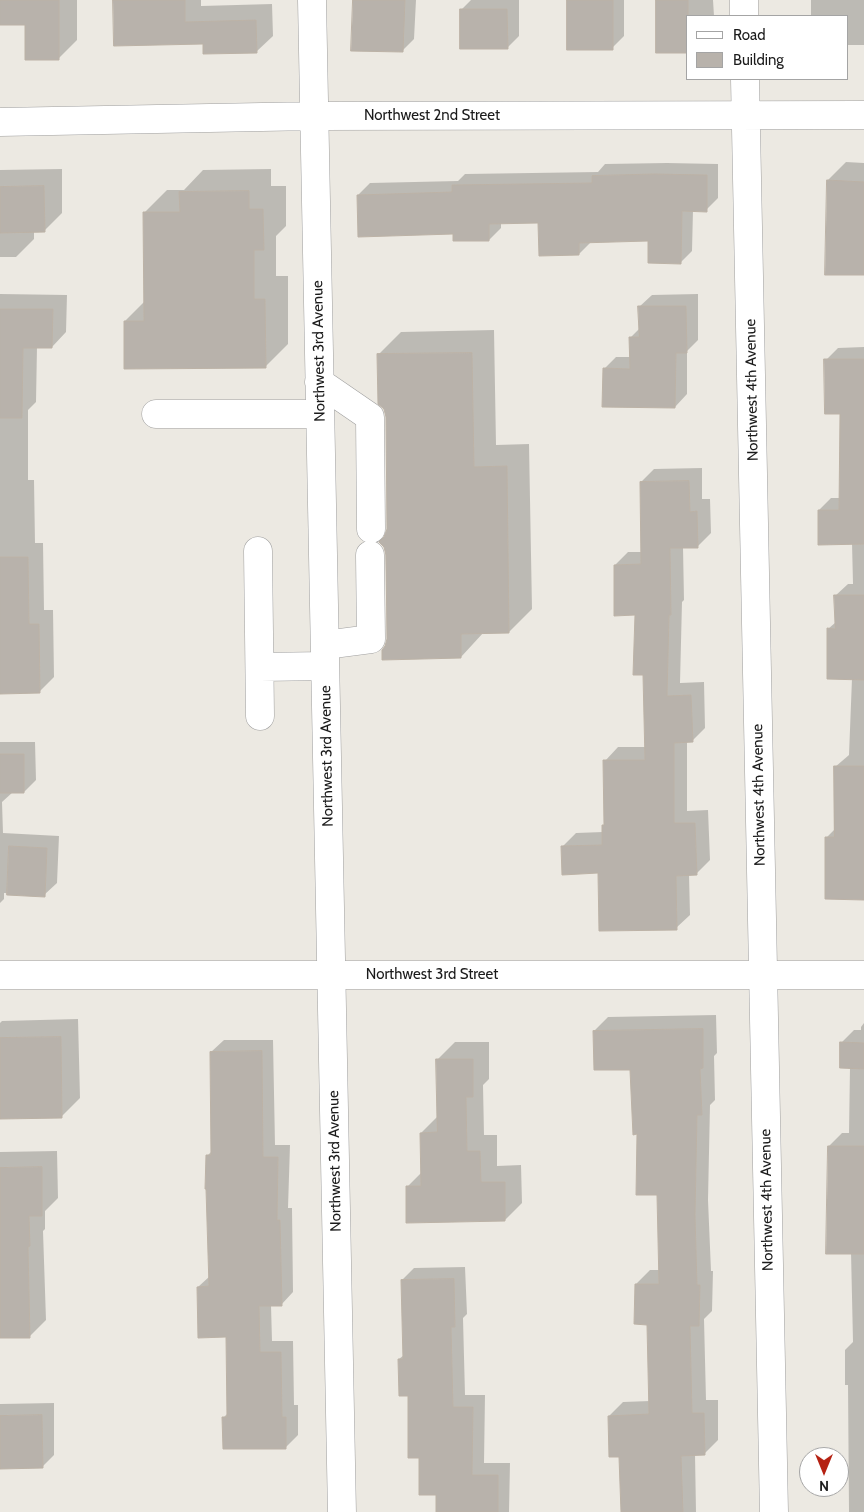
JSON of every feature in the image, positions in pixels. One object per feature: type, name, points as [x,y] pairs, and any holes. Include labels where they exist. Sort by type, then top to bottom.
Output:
[{"type":"street","name":"Northwest 3rd Avenue","points":[[312,0],[342,1512]]},
{"type":"street","points":[[744,0],[744,15]]},
{"type":"street","name":"Northwest 4th Avenue","points":[[746,80],[774,1512]]},
{"type":"street","name":"Northwest 2nd Street","points":[[0,122],[314,116],[864,115]]},
{"type":"street","points":[[260,667],[325,656],[371,639],[370,417],[319,382]]},
{"type":"street","points":[[156,414],[320,414]]},
{"type":"street","points":[[258,552],[260,716]]},
{"type":"street","name":"Northwest 3rd Street","points":[[0,975],[864,975]]},
{"type":"building","points":[[0,0],[59,0],[59,60],[25,60],[25,25],[0,25]]},
{"type":"building","points":[[113,0],[185,0],[185,22],[256,20],[257,53],[203,54],[203,44],[114,46]]},
{"type":"building","points":[[353,0],[405,0],[403,52],[351,51]]},
{"type":"building","points":[[567,0],[613,0],[613,50],[567,50]]},
{"type":"building","points":[[656,0],[688,0],[686,53],[656,53]]},
{"type":"building","points":[[460,9],[507,9],[508,49],[460,49]]},
{"type":"building","points":[[707,175],[707,212],[682,211],[681,264],[648,263],[648,241],[579,243],[579,255],[539,256],[538,223],[489,224],[489,241],[453,241],[453,234],[358,237],[357,195],[452,192],[452,185],[592,183],[592,176]]},
{"type":"building","points":[[827,180],[864,182],[864,275],[825,275]]},
{"type":"building","points":[[44,186],[45,232],[0,233],[0,187]]},
{"type":"building","points":[[249,191],[249,209],[263,209],[264,250],[254,250],[254,299],[265,299],[266,368],[124,369],[124,321],[144,321],[143,212],[180,212],[179,192]]},
{"type":"building","points":[[638,306],[686,306],[687,353],[676,353],[675,408],[602,407],[603,368],[630,369],[629,337],[639,337]]},
{"type":"building","points":[[0,309],[53,309],[52,348],[23,348],[22,418],[0,418]]},
{"type":"building","points":[[472,353],[474,467],[507,466],[509,633],[461,634],[461,658],[382,660],[382,650],[387,639],[386,555],[384,547],[379,542],[384,537],[387,529],[386,417],[384,409],[378,404],[377,354]]},
{"type":"building","points":[[824,359],[864,359],[864,544],[818,545],[818,510],[839,510],[840,414],[825,414]]},
{"type":"building","points":[[689,481],[690,512],[697,511],[698,548],[670,548],[671,615],[669,615],[667,696],[691,695],[693,742],[674,743],[674,823],[695,823],[697,875],[676,876],[677,930],[599,931],[598,873],[562,875],[561,846],[602,845],[602,825],[604,825],[603,760],[645,760],[643,675],[633,675],[635,615],[614,616],[614,565],[641,564],[640,482]]},
{"type":"building","points":[[0,557],[28,557],[29,624],[39,624],[40,693],[0,694]]},
{"type":"building","points":[[834,595],[864,595],[864,680],[827,679],[827,628],[835,629]]},
{"type":"building","points":[[0,754],[24,754],[24,793],[0,793]]},
{"type":"building","points":[[834,766],[864,766],[864,900],[825,899],[825,837],[834,837]]},
{"type":"building","points":[[9,846],[47,848],[45,897],[7,895]]},
{"type":"building","points":[[703,1029],[703,1068],[700,1069],[702,1115],[697,1115],[695,1215],[697,1285],[700,1285],[699,1326],[690,1326],[692,1413],[704,1413],[705,1455],[681,1456],[683,1512],[621,1512],[619,1457],[609,1457],[608,1416],[649,1414],[647,1325],[634,1324],[635,1284],[659,1284],[657,1195],[636,1195],[637,1134],[633,1135],[630,1070],[594,1070],[593,1031]]},
{"type":"building","points":[[61,1037],[62,1118],[0,1119],[0,1038]]},
{"type":"building","points":[[840,1042],[864,1043],[864,1069],[840,1068]]},
{"type":"building","points":[[262,1051],[263,1157],[278,1157],[277,1220],[280,1220],[282,1306],[259,1306],[260,1352],[281,1352],[282,1417],[286,1417],[286,1449],[223,1449],[222,1417],[227,1417],[226,1337],[198,1338],[197,1287],[209,1286],[205,1189],[206,1155],[211,1155],[210,1052]]},
{"type":"building","points":[[436,1059],[473,1059],[473,1097],[466,1097],[467,1151],[480,1151],[481,1182],[505,1182],[505,1221],[406,1223],[406,1186],[421,1186],[420,1133],[437,1132]]},
{"type":"building","points":[[828,1146],[864,1146],[864,1254],[826,1254]]},
{"type":"building","points":[[42,1167],[42,1216],[29,1216],[30,1338],[0,1338],[0,1168]]},
{"type":"building","points":[[454,1279],[455,1327],[451,1327],[453,1407],[473,1407],[472,1475],[498,1475],[498,1512],[436,1512],[436,1495],[419,1495],[419,1458],[408,1458],[408,1396],[399,1396],[398,1359],[403,1359],[401,1280]]},
{"type":"building","points":[[42,1415],[43,1468],[0,1469],[0,1416]]}]
